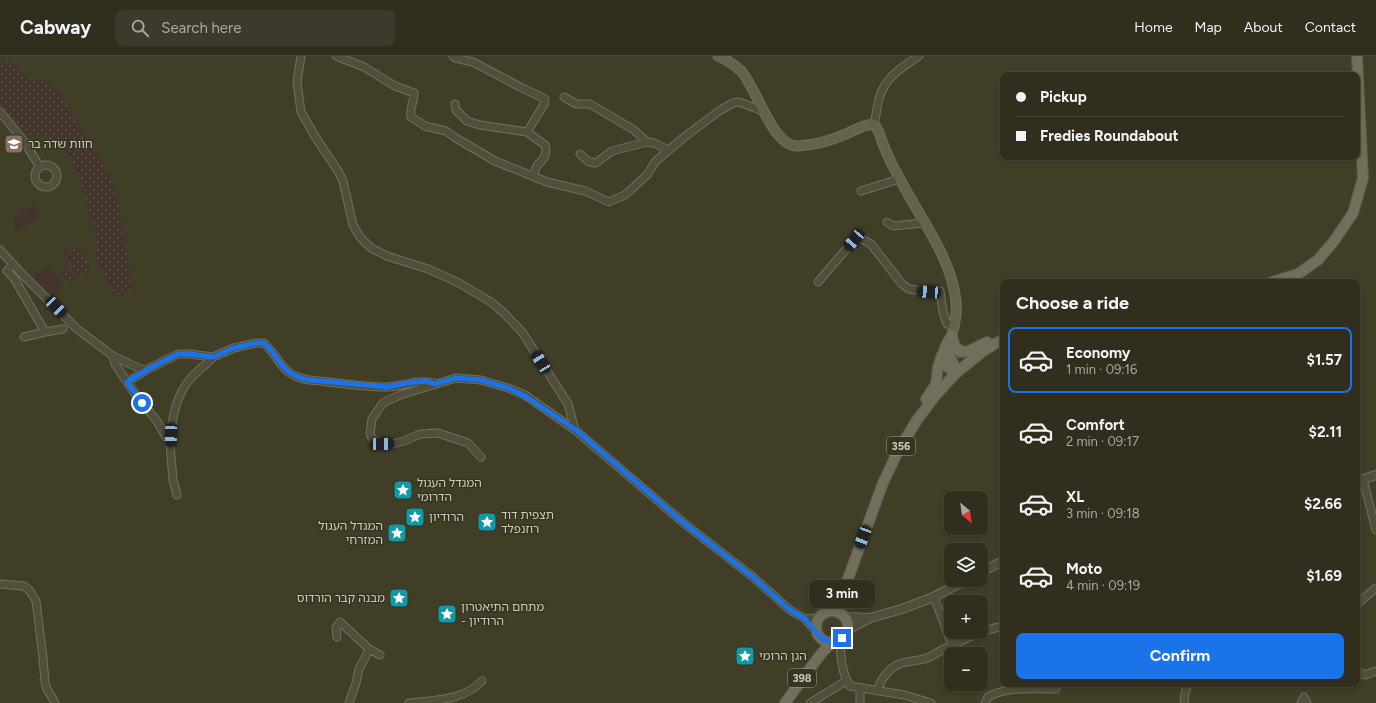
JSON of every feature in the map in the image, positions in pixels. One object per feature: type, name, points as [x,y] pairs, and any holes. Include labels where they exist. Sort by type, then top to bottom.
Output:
[{"type":"main road","points":[[718,56],[730,62],[741,71],[751,85],[776,132],[785,142],[796,146],[828,141],[865,124],[874,124],[878,129],[899,179],[938,246],[953,287],[956,302],[956,318],[949,351],[956,367],[956,373],[949,370],[942,355]]},
{"type":"main road","points":[[1357,56],[1358,72]]},
{"type":"main road","points":[[1282,279],[1298,274],[1318,260],[1334,241],[1353,213],[1363,178],[1360,117]]},
{"type":"main road","points":[[953,330],[954,344],[960,352],[969,351],[1000,335]]},
{"type":"main road","points":[[905,439],[907,428],[936,384],[938,367],[945,345],[953,330]]},
{"type":"main road","name":"356","points":[[844,617],[842,608],[846,584],[883,483],[898,450],[917,420],[935,396],[956,373],[982,352],[1000,341]]},
{"type":"main road","name":"356","points":[[824,613],[831,608],[846,584]]},
{"type":"main road","points":[[836,612],[844,617],[847,625],[845,635],[836,641],[819,635],[816,623],[824,613],[836,612]]},
{"type":"main road","name":"398","points":[[819,635],[820,654]]},
{"type":"main road","name":"398","points":[[785,703],[820,654],[836,641]]},
{"type":"street","points":[[301,56],[297,82],[302,112],[316,138],[343,181],[353,225],[360,237],[371,248],[387,256],[428,269],[459,283],[491,302],[505,314],[522,332],[568,404],[576,430]]},
{"type":"street","points":[[336,56],[364,67],[395,86],[414,93],[410,117],[425,126],[446,131],[454,138],[495,160],[547,182],[585,191],[609,202],[625,195],[647,175],[655,162],[668,150],[719,111],[732,103],[739,102],[764,111]]},
{"type":"street","points":[[453,56],[455,58],[473,62],[546,99],[527,132]]},
{"type":"street","points":[[874,124],[881,93],[887,82],[896,71],[919,56]]},
{"type":"street","points":[[564,97],[576,104],[590,104],[634,130],[647,142]]},
{"type":"street","points":[[455,104],[456,110],[467,121],[480,125],[527,132],[545,145],[546,152],[543,160],[537,167],[533,176]]},
{"type":"street","points":[[0,112],[23,140],[40,167]]},
{"type":"street","points":[[580,154],[589,162],[596,163],[612,151],[647,142],[654,143],[668,150]]},
{"type":"street","points":[[861,191],[899,179]]},
{"type":"street","points":[[887,222],[893,226],[924,223]]},
{"type":"street","points":[[818,282],[854,240],[860,238],[871,244],[902,284],[909,289],[929,292],[940,291],[943,312],[947,324],[953,330]]},
{"type":"street","points":[[0,250],[77,329],[113,356],[146,371]]},
{"type":"street","points":[[13,264],[7,271],[14,278],[45,332]]},
{"type":"street","points":[[24,337],[63,329]]},
{"type":"street","points":[[177,496],[173,480],[170,444],[171,426],[181,393],[189,380],[213,357],[234,348],[256,343],[264,343],[278,362],[287,371],[298,378],[387,387],[426,381],[435,384]]},
{"type":"street","points":[[127,382],[178,354],[213,357]]},
{"type":"street","points":[[113,356],[115,364],[135,394],[157,421],[170,444]]},
{"type":"street","points":[[481,457],[468,443],[438,433],[420,434],[404,441],[392,444],[382,444],[372,438],[370,433],[372,419],[383,404],[400,395],[456,378],[481,380],[508,388],[538,403],[576,430],[685,524],[753,577],[790,610],[805,619],[819,635]]},
{"type":"street","points":[[1376,476],[1360,480],[1376,530]]},
{"type":"street","points":[[988,568],[1000,562]]},
{"type":"street","points":[[0,584],[24,586],[30,591],[36,601],[45,682],[47,689],[55,703]]},
{"type":"street","points":[[847,630],[870,618],[902,609],[953,587]]},
{"type":"street","points":[[1360,601],[1376,588]]},
{"type":"street","points":[[934,596],[952,645]]},
{"type":"street","points":[[805,619],[815,618],[824,613]]},
{"type":"street","points":[[844,617],[870,618]]},
{"type":"street","points":[[337,637],[336,628],[340,622],[369,650],[380,655]]},
{"type":"street","points":[[878,691],[879,683],[893,668],[902,662],[917,661],[929,658],[952,645],[983,632],[1000,627]]},
{"type":"street","points":[[836,641],[846,680],[850,686],[904,695],[931,703]]},
{"type":"street","points":[[349,703],[359,669],[366,654]]},
{"type":"street","points":[[1360,672],[1365,675],[1376,671]]},
{"type":"street","points":[[810,703],[846,680]]},
{"type":"street","points":[[409,703],[432,701],[456,696],[468,692],[482,681]]},
{"type":"street","points":[[1184,703],[1187,687]]},
{"type":"street","points":[[860,688],[860,703]]},
{"type":"street","points":[[985,703],[988,697],[994,693],[1017,690],[1056,689]]},
{"type":"street","points":[[1301,703],[1304,697],[1307,703]]},
{"type":"shaded area","points":[[5,58],[23,75],[45,82],[57,88],[77,125],[104,165],[117,195],[133,290],[114,295],[92,251],[99,248],[81,182],[66,152],[43,135],[30,138],[0,104],[0,64]]},
{"type":"shaded area","points":[[35,204],[39,217],[16,232],[14,219]]},
{"type":"shaded area","points":[[78,247],[92,269],[66,284],[59,274],[72,267],[64,254]]},
{"type":"shaded area","points":[[47,265],[57,276],[63,287],[52,299],[31,278]]},
{"type":"place","name":"חוות שדה בר","points":[[14,144]]},
{"type":"place","name":"המגדל העגול הדרומי","points":[[403,490]]},
{"type":"place","name":"הרודיון","points":[[415,517]]},
{"type":"place","name":"תצפית דוד רוזנפלד","points":[[487,522]]},
{"type":"place","name":"המגדל העגול המזרחי","points":[[397,533]]},
{"type":"place","name":"מבנה קבר הורדוס","points":[[399,598]]},
{"type":"place","name":"מתחם התיאטרון - הרודיון","points":[[447,614]]},
{"type":"place","name":"הגן הרומי","points":[[745,656]]},
{"type":"route","points":[[142,403],[127,382],[150,368],[178,354],[213,357],[234,348],[256,343],[264,343],[278,362],[287,371],[298,378],[309,380],[387,387],[426,381],[435,384],[456,378],[481,380],[508,388],[538,403],[554,416],[576,430],[685,524],[753,577],[790,610],[805,619],[822,639],[828,642],[835,642],[842,638]]}]
